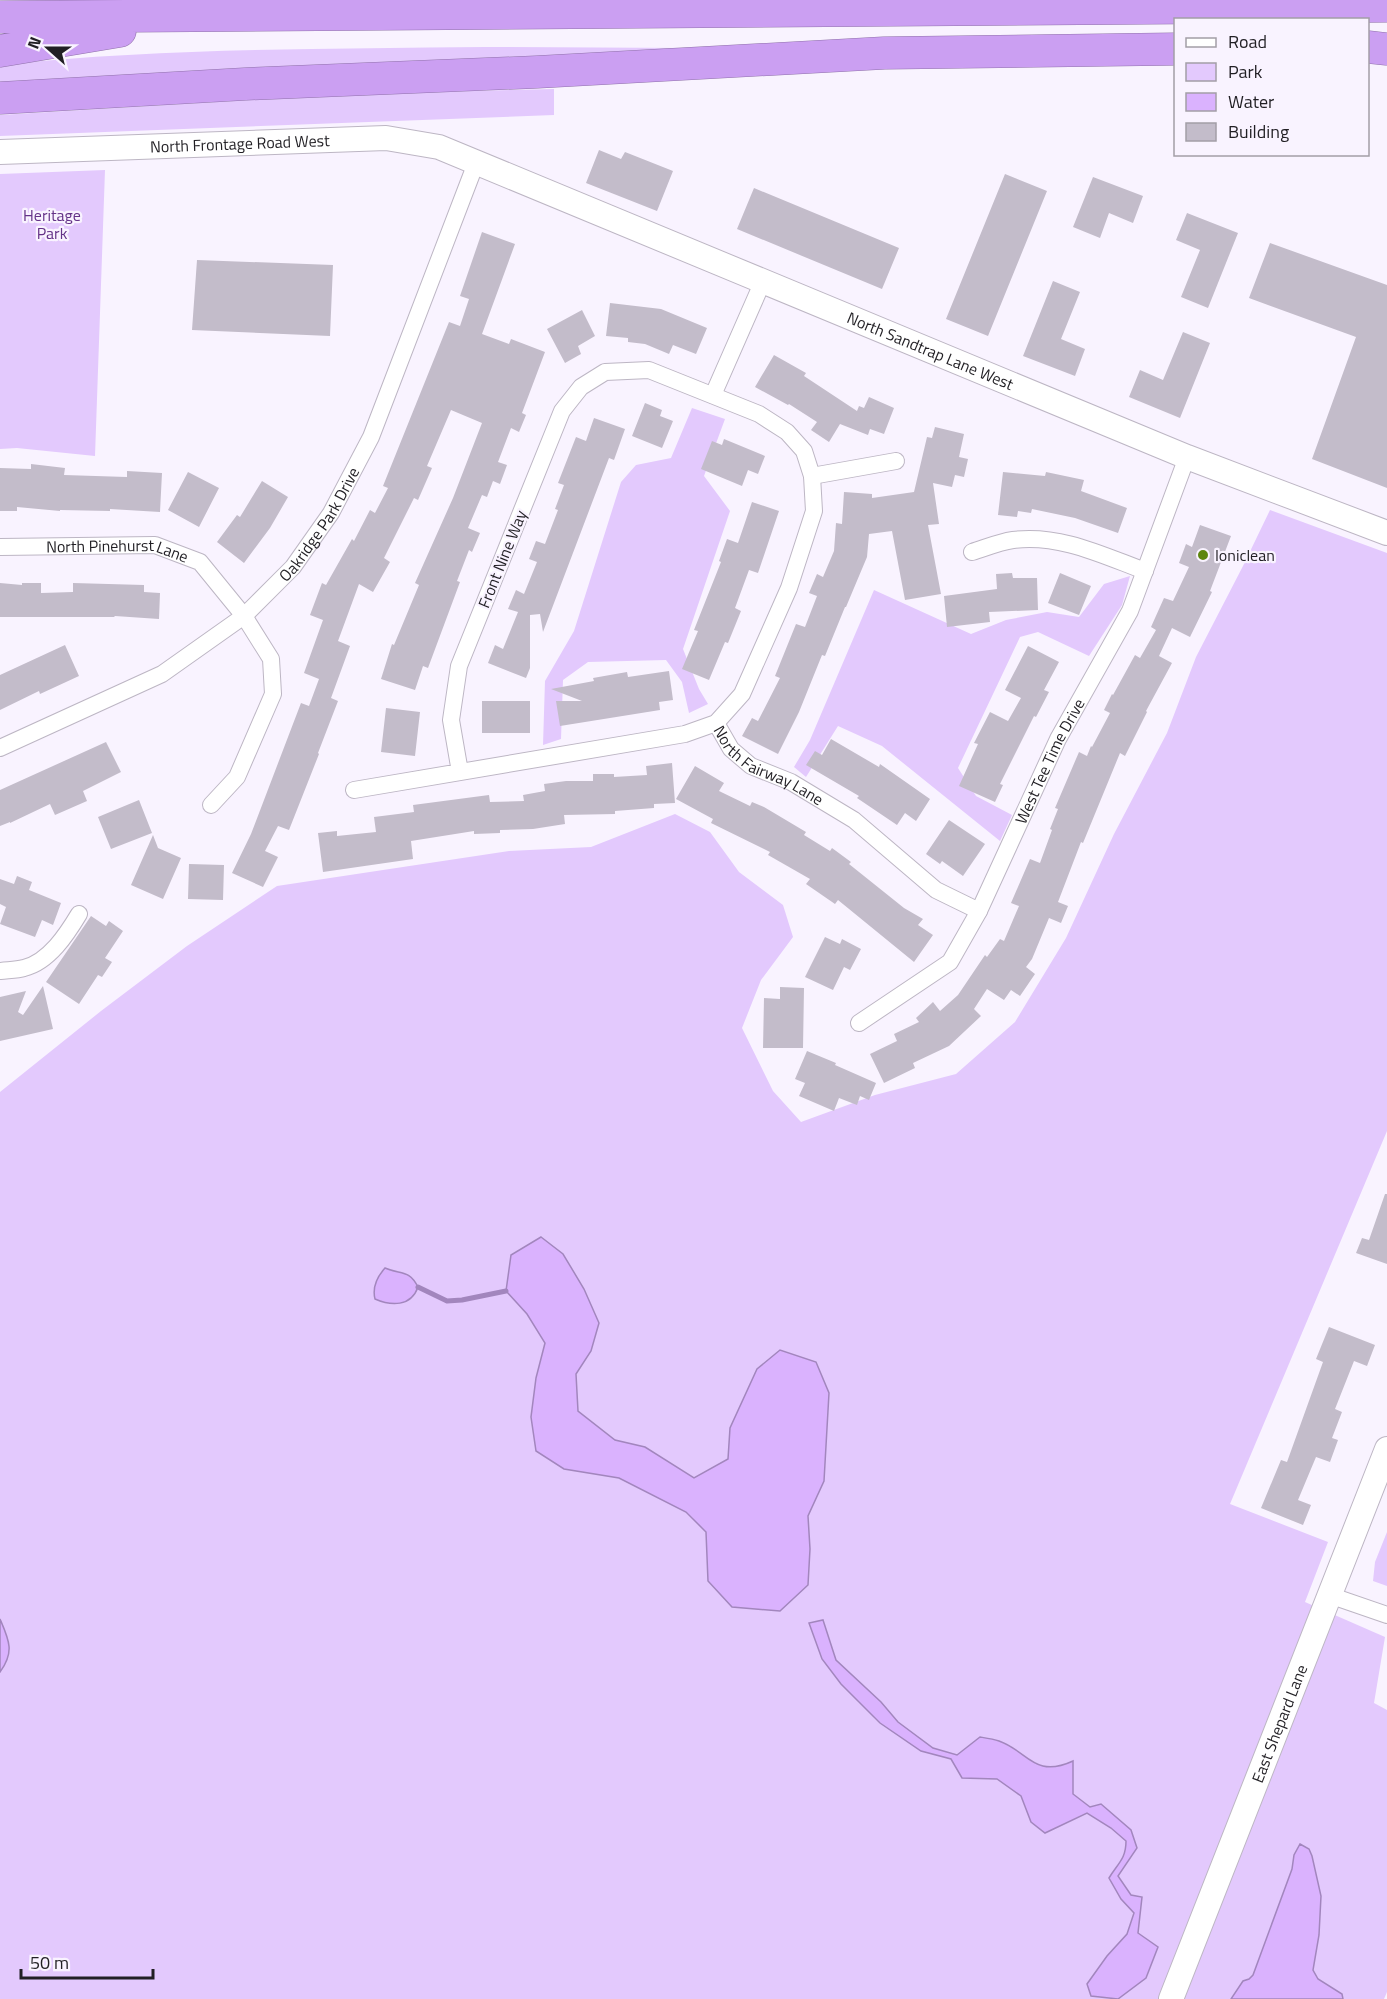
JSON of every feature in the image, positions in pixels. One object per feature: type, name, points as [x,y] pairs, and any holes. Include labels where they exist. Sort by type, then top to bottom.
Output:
[{"type":"highway","points":[[0,17],[1387,6]]},
{"type":"highway","points":[[0,51],[206,15]]},
{"type":"highway","points":[[1369,48],[1387,49]]},
{"type":"highway","points":[[0,98],[884,53],[1174,49]]},
{"type":"street","name":"North Frontage Road West","points":[[0,152],[386,138],[439,147],[476,163]]},
{"type":"street","name":"North Sandtrap Lane West","points":[[476,163],[1186,457],[1387,533]]},
{"type":"street","name":"Oakridge Park Drive","points":[[0,748],[162,674],[244,616],[293,567],[331,513],[371,437],[476,163]]},
{"type":"street","points":[[712,395],[763,281]]},
{"type":"street","name":"Front Nine Way","points":[[460,772],[451,720],[459,666],[562,411],[581,387],[605,372],[649,370],[759,414],[787,432],[804,451],[812,476],[814,511],[789,588],[742,694],[716,723]]},
{"type":"street","name":"West Tee Time Drive","points":[[859,1023],[950,962],[979,911],[1058,739],[1130,611],[1186,457]]},
{"type":"street","points":[[812,476],[896,460]]},
{"type":"street","points":[[972,552],[1011,540],[1040,538],[1075,544],[1145,571]]},
{"type":"street","name":"North Pinehurst Lane","points":[[0,547],[155,545],[200,562],[244,616],[271,659],[273,694],[237,777],[211,805]]},
{"type":"street","name":"North Fairway Lane","points":[[460,772],[685,734],[716,723],[731,749],[751,766],[791,782],[854,820],[936,890],[979,911]]},
{"type":"street","points":[[354,790],[460,772]]},
{"type":"street","points":[[0,971],[25,968],[37,963],[51,952],[79,914]]},
{"type":"street","name":"East Shepard Lane","points":[[1171,1999],[1387,1449]]},
{"type":"street","points":[[1329,1595],[1387,1615]]},
{"type":"green space","points":[[486,47],[687,48],[0,88],[0,65],[60,59],[243,50]]},
{"type":"green space","points":[[554,89],[554,115],[0,136],[0,115],[345,94]]},
{"type":"green space","name":"Heritage Park","points":[[105,170],[95,456],[17,448],[0,449],[0,174]]},
{"type":"green space","points":[[692,408],[725,419],[704,476],[730,511],[683,649],[699,689],[708,704],[689,713],[682,682],[666,660],[588,662],[563,680],[561,739],[543,745],[545,681],[574,631],[621,482],[636,465],[671,458]]},
{"type":"green space","points":[[1270,510],[1387,553],[1387,1131],[1230,1504],[1328,1542],[1305,1602],[1385,1637],[1374,1703],[1387,1710],[1387,1992],[1384,1999],[0,1999],[0,1092],[187,946],[277,886],[509,851],[591,847],[675,814],[710,832],[739,872],[783,905],[793,937],[761,980],[742,1028],[773,1091],[801,1122],[875,1095],[956,1074],[1015,1022],[1066,938],[1114,834],[1167,733],[1196,657]]},
{"type":"green space","points":[[1130,576],[1122,605],[1089,656],[1038,632],[1020,637],[958,768],[976,796],[1012,815],[1000,841],[882,746],[838,726],[806,777],[794,767],[810,740],[874,590],[971,634],[1006,620],[1047,612],[1079,617],[1104,584]]},
{"type":"green space","points":[[1387,1532],[1387,1586],[1373,1581],[1375,1562]]},
{"type":"water","points":[[541,1237],[563,1254],[584,1289],[599,1323],[591,1351],[576,1374],[578,1411],[615,1440],[645,1447],[694,1478],[728,1459],[730,1428],[757,1369],[780,1350],[816,1362],[829,1393],[824,1481],[808,1516],[810,1549],[808,1585],[780,1611],[732,1607],[708,1581],[706,1532],[686,1512],[619,1478],[564,1469],[536,1451],[531,1417],[536,1378],[545,1343],[527,1314],[506,1291],[511,1255]]},
{"type":"water","points":[[385,1268],[408,1275],[415,1281],[418,1287],[411,1298],[394,1304],[375,1299],[376,1282]]},
{"type":"water","points":[[0,1619],[6,1633],[9,1652],[0,1672]]},
{"type":"water","points":[[823,1620],[836,1660],[881,1702],[898,1722],[933,1748],[957,1755],[980,1737],[1009,1745],[1032,1762],[1040,1765],[1060,1766],[1073,1761],[1073,1794],[1090,1807],[1101,1804],[1131,1830],[1137,1848],[1118,1876],[1131,1895],[1142,1897],[1138,1933],[1158,1947],[1146,1978],[1118,1999],[1091,1996],[1087,1984],[1107,1956],[1127,1934],[1134,1913],[1121,1899],[1109,1878],[1123,1857],[1126,1841],[1111,1828],[1087,1813],[1045,1833],[1031,1822],[1021,1796],[997,1779],[962,1778],[951,1759],[921,1751],[880,1723],[841,1684],[822,1659],[809,1623]]},
{"type":"water","points":[[1300,1844],[1309,1849],[1312,1856],[1321,1896],[1319,1935],[1313,1970],[1318,1979],[1342,1994],[1343,1999],[1231,1999],[1243,1981],[1253,1975],[1292,1869],[1294,1855]]},
{"type":"building","points":[[599,150],[621,159],[625,152],[673,171],[657,211],[586,183]]},
{"type":"building","points":[[1005,174],[1047,191],[988,336],[946,319]]},
{"type":"building","points":[[1093,177],[1143,196],[1133,223],[1109,213],[1100,238],[1073,227]]},
{"type":"building","points":[[754,188],[899,248],[882,289],[737,229]]},
{"type":"building","points":[[1187,213],[1238,233],[1208,308],[1181,297],[1200,250],[1176,240]]},
{"type":"building","points":[[482,232],[515,244],[482,334],[509,344],[511,339],[545,352],[522,413],[526,415],[519,432],[511,428],[498,462],[507,465],[500,484],[493,481],[487,497],[482,495],[468,528],[480,533],[472,552],[469,550],[457,581],[460,582],[428,668],[423,666],[415,690],[381,679],[392,644],[394,645],[419,585],[415,583],[453,498],[482,423],[451,410],[427,466],[432,468],[418,500],[414,498],[384,558],[390,562],[373,592],[359,584],[338,641],[350,646],[331,698],[338,701],[289,830],[278,826],[265,851],[278,857],[263,887],[232,873],[251,834],[301,703],[309,706],[319,679],[304,673],[323,620],[310,615],[322,583],[326,585],[352,539],[354,541],[370,510],[375,513],[388,488],[383,486],[449,322],[460,326],[469,299],[460,296]]},
{"type":"building","points":[[1270,243],[1387,285],[1387,488],[1312,459],[1356,337],[1249,298]]},
{"type":"building","points":[[197,260],[333,265],[330,336],[192,330]]},
{"type":"building","points":[[1053,281],[1080,292],[1061,339],[1085,349],[1075,376],[1023,356]]},
{"type":"building","points":[[610,303],[661,309],[707,328],[696,354],[673,345],[669,354],[645,344],[628,342],[628,338],[606,336]]},
{"type":"building","points":[[582,310],[595,336],[578,346],[581,354],[565,363],[547,329]]},
{"type":"building","points":[[1183,332],[1210,343],[1180,418],[1129,397],[1140,370],[1163,380]]},
{"type":"building","points":[[774,355],[806,373],[804,376],[857,411],[859,406],[864,408],[869,397],[894,408],[884,434],[870,429],[868,435],[840,424],[829,442],[811,430],[817,422],[789,404],[755,387]]},
{"type":"building","points":[[645,403],[662,410],[660,416],[673,421],[662,448],[632,436]]},
{"type":"building","points":[[594,418],[625,429],[614,460],[609,458],[543,632],[540,614],[530,615],[530,668],[526,678],[488,663],[495,645],[503,649],[518,612],[508,609],[516,590],[524,594],[537,562],[529,559],[536,541],[545,544],[558,510],[555,509],[564,485],[558,483],[576,437],[586,441]]},
{"type":"building","points":[[935,427],[964,434],[959,457],[968,459],[964,477],[955,475],[952,487],[933,483],[939,524],[928,525],[941,594],[905,600],[892,531],[869,534],[867,557],[825,656],[822,655],[799,712],[778,754],[742,736],[752,718],[758,721],[780,678],[775,676],[796,624],[805,627],[817,596],[809,593],[817,574],[823,577],[834,551],[836,523],[842,524],[844,492],[872,494],[872,498],[914,492],[927,437],[932,438]]},
{"type":"building","points":[[724,439],[765,456],[758,474],[748,470],[742,486],[701,469],[712,441],[722,445]]},
{"type":"building","points":[[31,464],[65,468],[64,475],[127,477],[127,471],[162,473],[160,512],[110,509],[110,511],[60,511],[17,507],[17,511],[0,511],[0,468],[31,469]]},
{"type":"building","points":[[188,472],[219,488],[199,527],[168,510]]},
{"type":"building","points":[[1003,472],[1045,476],[1046,472],[1084,480],[1081,491],[1127,508],[1118,533],[1075,518],[1032,509],[1031,513],[1018,511],[1017,517],[998,515]]},
{"type":"building","points":[[262,481],[288,497],[270,528],[244,563],[217,542],[237,515],[240,517]]},
{"type":"building","points":[[752,502],[779,511],[758,573],[749,570],[735,608],[741,611],[709,680],[682,669],[698,631],[694,630],[721,562],[719,561],[727,539],[738,543]]},
{"type":"building","points":[[1200,525],[1231,536],[1210,591],[1212,592],[1190,637],[1172,628],[1159,656],[1172,663],[1125,756],[1120,753],[1083,843],[1081,842],[1058,902],[1068,906],[1061,923],[1049,918],[1032,959],[1026,967],[1035,974],[1020,996],[1011,990],[1004,1000],[987,989],[974,1009],[981,1016],[949,1046],[913,1063],[915,1068],[884,1083],[870,1054],[897,1041],[894,1034],[919,1022],[916,1018],[933,1002],[940,1011],[958,995],[985,955],[987,957],[1000,939],[1004,941],[1019,906],[1011,903],[1030,859],[1040,863],[1058,809],[1055,808],[1079,752],[1087,756],[1092,747],[1110,713],[1104,710],[1112,694],[1135,655],[1140,658],[1156,630],[1151,627],[1164,598],[1173,601],[1189,567],[1179,563],[1186,544],[1192,547]]},
{"type":"building","points":[[1012,573],[1013,578],[1037,578],[1038,610],[989,612],[990,622],[947,627],[944,596],[997,589],[996,574]]},
{"type":"building","points":[[1060,573],[1091,586],[1079,615],[1048,603]]},
{"type":"building","points":[[0,583],[22,585],[22,583],[41,583],[41,593],[73,592],[73,583],[144,585],[144,592],[160,593],[159,619],[115,616],[0,617]]},
{"type":"building","points":[[65,645],[79,676],[40,694],[39,691],[0,710],[0,675]]},
{"type":"building","points":[[1028,646],[1059,662],[1044,690],[1049,692],[1036,717],[1034,716],[1000,784],[1003,785],[995,802],[959,786],[978,744],[974,743],[990,712],[1008,721],[1021,698],[1005,690]]},
{"type":"building","points":[[669,671],[673,700],[659,702],[660,710],[560,726],[556,701],[582,701],[551,689],[627,672],[628,677]]},
{"type":"building","points":[[482,701],[530,701],[530,733],[482,733]]},
{"type":"building","points":[[386,708],[420,712],[415,756],[381,752]]},
{"type":"building","points":[[831,739],[879,767],[880,764],[930,799],[916,821],[905,813],[897,825],[857,798],[859,796],[806,765],[815,751],[822,755]]},
{"type":"building","points":[[106,742],[121,772],[83,791],[87,801],[55,815],[50,804],[0,826],[0,790]]},
{"type":"building","points":[[672,763],[675,803],[654,804],[654,808],[615,811],[615,814],[564,815],[565,824],[533,829],[474,834],[474,831],[411,841],[413,859],[323,872],[318,833],[337,831],[337,836],[376,832],[374,817],[414,812],[413,805],[489,795],[490,802],[524,801],[523,795],[545,791],[544,784],[593,781],[593,774],[614,774],[614,777],[647,775],[646,766]]},
{"type":"building","points":[[695,766],[724,783],[719,791],[750,806],[752,802],[764,807],[806,832],[804,835],[830,851],[832,848],[904,908],[923,919],[918,925],[933,935],[914,962],[838,900],[835,904],[806,884],[810,879],[768,855],[770,852],[711,823],[713,819],[676,799]]},
{"type":"building","points":[[139,800],[152,833],[111,849],[98,817]]},
{"type":"building","points":[[949,820],[985,844],[963,876],[942,861],[940,864],[926,854]]},
{"type":"building","points":[[153,835],[158,848],[181,858],[163,899],[131,885]]},
{"type":"building","points":[[189,864],[224,865],[223,900],[188,899]]},
{"type":"building","points":[[17,876],[32,882],[29,890],[61,903],[53,925],[42,920],[35,937],[0,924],[6,907],[0,904],[0,879],[14,884]]},
{"type":"building","points":[[91,916],[106,926],[109,921],[123,931],[105,958],[112,962],[102,977],[98,975],[79,1004],[46,982]]},
{"type":"building","points":[[825,937],[840,944],[842,939],[861,949],[850,970],[844,967],[833,990],[805,977]]},
{"type":"building","points":[[43,986],[53,1029],[0,1041],[0,997],[26,991],[18,1012],[23,1015]]},
{"type":"building","points":[[780,987],[804,988],[803,1048],[763,1048],[764,998],[780,999]]},
{"type":"building","points":[[807,1051],[876,1083],[869,1100],[860,1096],[857,1105],[839,1098],[834,1111],[799,1096],[805,1083],[795,1079]]},
{"type":"building","points":[[1385,1194],[1387,1194],[1387,1264],[1356,1253],[1362,1238],[1369,1240]]},
{"type":"building","points":[[1329,1327],[1375,1345],[1367,1366],[1354,1361],[1335,1409],[1342,1412],[1332,1438],[1338,1440],[1330,1462],[1316,1457],[1298,1500],[1311,1505],[1303,1525],[1261,1508],[1281,1460],[1287,1462],[1323,1362],[1316,1359]]},
{"type":"waterway","points":[[418,1287],[447,1301],[506,1291]]},
{"type":"place","name":"Ioniclean","points":[[1203,555]]}]
